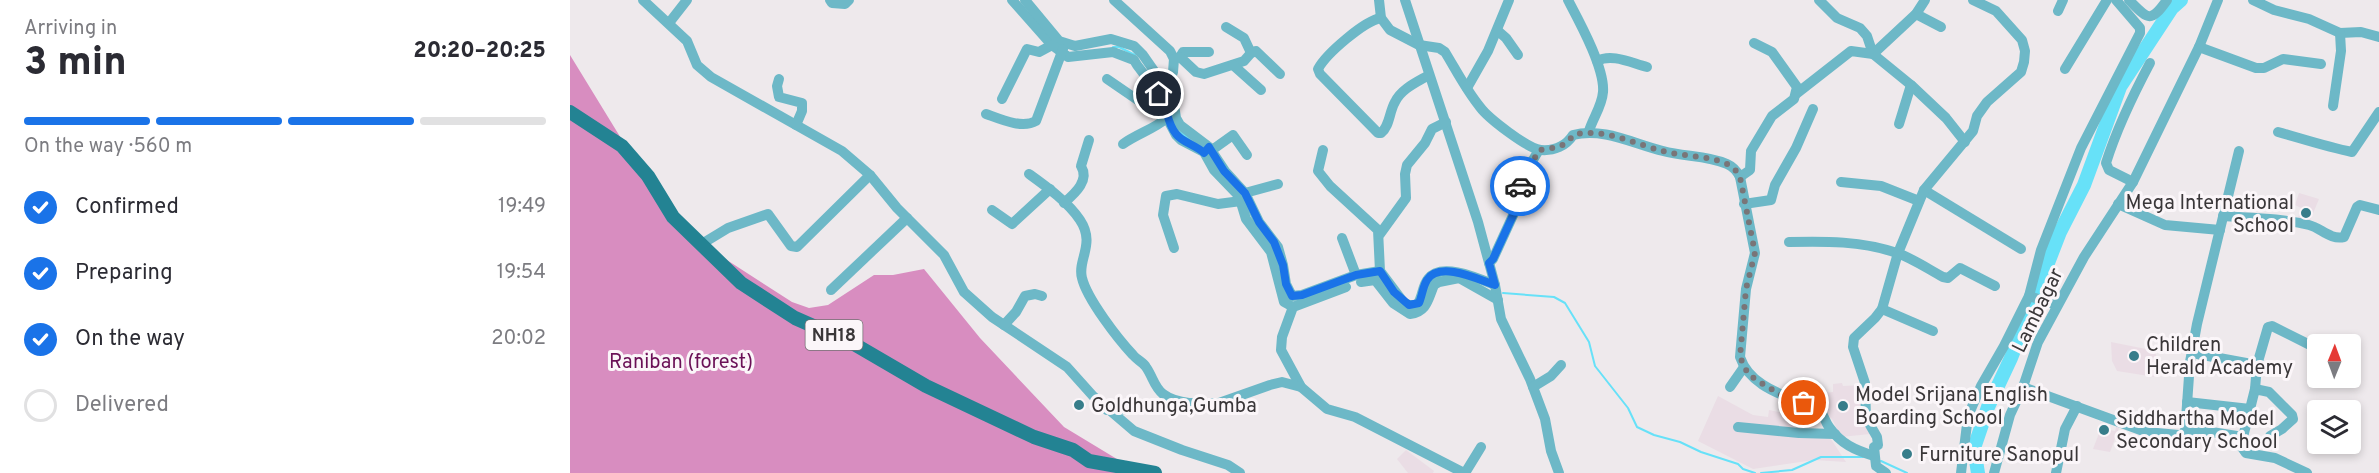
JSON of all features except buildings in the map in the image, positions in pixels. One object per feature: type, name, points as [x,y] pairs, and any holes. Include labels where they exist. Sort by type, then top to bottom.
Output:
[{"type":"main road","name":"NH18","points":[[570,112],[622,146],[648,176],[673,217],[741,283],[795,318],[854,344],[926,386],[1034,437],[1073,450],[1089,460],[1155,473]]},
{"type":"street","points":[[643,0],[687,41],[696,65],[711,77],[842,151],[870,175],[907,218],[944,255],[964,292],[1004,325],[1067,367],[1107,410],[1134,431],[1228,465],[1240,473]]},
{"type":"street","points":[[669,23],[687,0]]},
{"type":"street","points":[[830,0],[838,5],[845,4],[849,0]]},
{"type":"street","points":[[1012,0],[1052,45],[1063,49],[1111,39],[1134,46],[1148,61],[1161,89],[1171,128],[1181,140],[1208,150]]},
{"type":"street","points":[[1025,0],[1063,49]]},
{"type":"street","points":[[1114,0],[1177,58],[1199,73],[1204,74],[1244,62],[1251,52]]},
{"type":"street","points":[[1379,0],[1381,18],[1390,30],[1419,45],[1445,51],[1480,108],[1497,125],[1539,150],[1567,144],[1573,135],[1589,131],[1663,151],[1714,160],[1736,170],[1740,177],[1755,253],[1746,289],[1740,357],[1744,367],[1758,381],[1781,395],[1816,406],[1824,414],[1828,426],[1846,446],[1879,466]]},
{"type":"street","points":[[1405,0],[1446,122],[1489,263],[1505,329],[1533,387],[1545,419],[1551,451],[1559,473]]},
{"type":"street","points":[[1467,88],[1498,31],[1509,0]]},
{"type":"street","points":[[1568,0],[1597,61],[1604,90],[1589,131]]},
{"type":"street","points":[[1818,0],[1837,18],[1860,28],[1867,36],[1873,54]]},
{"type":"street","points":[[1873,54],[1916,14],[1925,0]]},
{"type":"street","points":[[1879,466],[1874,447],[1878,445],[1877,437],[1866,418],[1864,383],[1853,347],[1854,338],[1882,309],[1898,253],[1924,190],[1973,131],[1977,116],[1987,102],[2021,72],[2025,51],[2022,40],[1996,11],[1973,0]]},
{"type":"street","points":[[2058,11],[2063,0]]},
{"type":"street","points":[[2066,69],[2107,0]]},
{"type":"street","points":[[1961,473],[1966,419],[1981,386],[2035,298],[2041,250],[2081,148],[2140,33],[2140,28],[2116,0]]},
{"type":"street","points":[[2129,0],[2145,16],[2151,17],[2157,15],[2167,0]]},
{"type":"street","name":"Lambagar","points":[[1994,473],[2010,415],[2023,387],[2038,342],[2084,257],[2133,182],[2199,47],[2218,0]]},
{"type":"street","points":[[2253,0],[2274,10],[2309,19],[2340,33],[2361,32],[2379,37]]},
{"type":"street","points":[[1916,14],[1941,27]]},
{"type":"street","points":[[1381,18],[1360,27],[1320,66],[1320,74],[1378,133],[1381,133],[1388,124],[1396,99],[1402,91],[1429,75]]},
{"type":"street","points":[[1226,27],[1244,38],[1251,52]]},
{"type":"street","points":[[1498,31],[1518,55]]},
{"type":"street","points":[[2333,106],[2341,51],[2340,33]]},
{"type":"street","points":[[1740,177],[1750,170],[1751,152],[1772,116],[1794,99],[1797,87],[1772,52],[1754,43]]},
{"type":"street","points":[[1002,99],[1024,52],[1027,49],[1039,52],[1052,45]]},
{"type":"street","points":[[2199,47],[2256,68],[2264,68],[2283,60],[2321,64]]},
{"type":"street","points":[[986,114],[1018,123],[1032,124],[1036,121],[1063,49]]},
{"type":"street","points":[[1251,52],[1256,51],[1280,74]]},
{"type":"street","points":[[1796,94],[1851,51],[1873,54],[1946,118],[1965,142]]},
{"type":"street","points":[[1107,80],[1142,103],[1161,89],[1173,72],[1177,58],[1183,52],[1209,52]]},
{"type":"street","points":[[1597,61],[1604,57],[1611,57],[1647,67]]},
{"type":"street","points":[[2133,182],[2109,170],[2106,163],[2113,139],[2130,101],[2151,63]]},
{"type":"street","points":[[1233,65],[1261,90]]},
{"type":"street","points":[[779,79],[777,86],[779,97],[802,103],[802,111],[796,125]]},
{"type":"street","points":[[1899,124],[1911,85]]},
{"type":"street","points":[[1161,89],[1173,98],[1176,118],[1180,125],[1208,150],[1278,247],[1286,284],[1292,296],[1302,295],[1356,275],[1380,271]]},
{"type":"street","points":[[1744,204],[1771,200],[1775,185],[1796,148],[1813,109]]},
{"type":"street","points":[[2278,132],[2352,152],[2379,112]]},
{"type":"street","points":[[1123,144],[1134,136],[1159,126],[1167,118]]},
{"type":"street","points":[[1446,122],[1432,129],[1425,143],[1407,165],[1406,198],[1380,234],[1380,271],[1394,292],[1409,305],[1419,303],[1427,280],[1442,272],[1465,273],[1495,285]]},
{"type":"street","points":[[1208,150],[1233,135],[1247,155]]},
{"type":"street","points":[[1064,203],[1083,180],[1084,172],[1081,166],[1089,140]]},
{"type":"street","points":[[1323,150],[1318,171],[1330,186],[1380,234]]},
{"type":"street","points":[[1489,263],[1515,211],[1526,172],[1539,150]]},
{"type":"street","points":[[2185,433],[2196,324],[2239,151]]},
{"type":"street","points":[[1029,174],[1050,189],[1081,221],[1087,242],[1081,272],[1082,280],[1092,301],[1134,357],[1147,368],[1155,386],[1164,395],[1177,401],[1208,405],[1230,401],[1282,382],[1301,387]]},
{"type":"street","points":[[700,245],[728,228],[768,214],[791,246],[797,247],[828,219],[870,175]]},
{"type":"street","points":[[1840,182],[1881,186],[1919,201]]},
{"type":"street","points":[[1174,248],[1163,215],[1166,196],[1177,194],[1218,204],[1278,184]]},
{"type":"street","points":[[992,210],[1012,224],[1050,189]]},
{"type":"street","points":[[1924,190],[2021,249]]},
{"type":"street","points":[[1243,197],[1246,219],[1262,237],[1271,252],[1284,302],[1293,307]]},
{"type":"street","points":[[2118,204],[2165,225],[2220,230]]},
{"type":"street","points":[[2223,216],[2260,217],[2312,225],[2339,238],[2344,237],[2357,207],[2360,205],[2379,210]]},
{"type":"street","points":[[831,290],[907,218]]},
{"type":"street","points":[[1342,238],[1356,275]]},
{"type":"street","points":[[1789,242],[1849,243],[1898,253],[1943,277],[1948,278],[1960,268],[1995,286]]},
{"type":"street","points":[[1481,447],[1464,473],[1354,417],[1327,409],[1301,387],[1281,350],[1282,337],[1293,307],[1373,279],[1393,303],[1410,314],[1423,309],[1434,285],[1453,279],[1459,279],[1498,300]]},
{"type":"street","points":[[1004,325],[1016,312],[1025,296],[1035,294],[1042,296]]},
{"type":"street","points":[[2035,298],[2057,305]]},
{"type":"street","points":[[1882,309],[1933,331]]},
{"type":"street","points":[[2307,344],[2272,326],[2266,331],[2241,446],[2246,453],[2275,458],[2307,473]]},
{"type":"street","points":[[2192,353],[2257,365]]},
{"type":"street","points":[[1533,387],[1551,376],[1561,365]]},
{"type":"street","points":[[1730,387],[1744,367]]},
{"type":"street","points":[[2023,387],[2146,432],[2179,435],[2199,430],[2243,436]]},
{"type":"street","points":[[2255,388],[2269,392],[2292,415],[2293,419],[2290,422],[2270,436]]},
{"type":"street","points":[[2187,402],[2250,409]]},
{"type":"street","points":[[1107,410],[1161,408],[1189,403]]},
{"type":"street","points":[[2056,473],[2065,429],[2077,406]]},
{"type":"street","points":[[1738,427],[1835,434]]},
{"type":"shaded area","name":"Mega International School","points":[[2299,193],[2319,199],[2309,223],[2298,218],[2301,208],[2295,205]]},
{"type":"shaded area","name":"Children Herald Academy","points":[[2111,342],[2156,351],[2155,377],[2117,371],[2112,361]]},
{"type":"shaded area","name":"Model Srijana English Boarding School","points":[[1842,383],[1843,386],[1862,385],[1870,434],[1841,437],[1832,419],[1823,411],[1823,393],[1833,392],[1833,384]]},
{"type":"shaded area","points":[[1718,396],[1753,415],[1768,417],[1769,410],[1794,415],[1793,428],[1827,433],[1846,462],[1814,460],[1753,469],[1698,441]]},
{"type":"shaded area","name":"Siddhartha Model Secondary School","points":[[2121,411],[2138,414],[2132,428],[2120,425],[2110,452],[2093,449],[2101,428],[2115,431]]},
{"type":"shaded area","points":[[1406,450],[1434,471],[1433,473],[1408,473],[1397,459]]},
{"type":"green space","name":"Raniban (forest)","points":[[570,55],[638,166],[699,242],[792,302],[809,308],[828,305],[874,275],[893,275],[924,269],[980,338],[1064,427],[1140,473],[570,473]]},
{"type":"waterway","points":[[1978,473],[1974,448],[1988,407],[2011,358],[2060,232],[2084,185],[2120,87],[2172,8],[2181,0]]},
{"type":"waterway","points":[[1113,47],[1119,47],[1135,55]]},
{"type":"waterway","points":[[1180,132],[1190,139]]},
{"type":"waterway","points":[[1503,293],[1554,297],[1565,303],[1589,342],[1595,366],[1628,408],[1637,427],[1738,464],[1743,469],[1755,473]]},
{"type":"waterway","points":[[1761,473],[1792,470],[1821,457],[1863,457]]},
{"type":"waterway","points":[[1881,461],[1907,473]]},
{"type":"way so far","points":[[1520,186],[1539,150],[1567,144],[1573,135],[1589,131],[1663,151],[1714,160],[1736,170],[1740,177],[1755,253],[1746,289],[1740,357],[1748,374],[1781,395],[1804,403]]},
{"type":"place","name":"Mega International School","points":[[2306,213]]},
{"type":"place","name":"Children Herald Academy","points":[[2134,356]]},
{"type":"place","name":"Goldhunga,Gumba","points":[[1079,405]]},
{"type":"place","name":"Model Srijana English Boarding School","points":[[1843,406]]},
{"type":"place","name":"Siddhartha Model Secondary School","points":[[2104,430]]},
{"type":"place","name":"Furniture Sanopul","points":[[1907,454]]},
{"type":"route","points":[[1159,94],[1165,102],[1167,118],[1176,135],[1181,140],[1195,145],[1204,153],[1209,147],[1224,171],[1245,193],[1259,222],[1278,247],[1288,292],[1292,296],[1302,295],[1356,275],[1380,271],[1394,292],[1409,305],[1419,303],[1427,280],[1436,273],[1465,273],[1495,285],[1489,263],[1515,211],[1520,186]]}]
